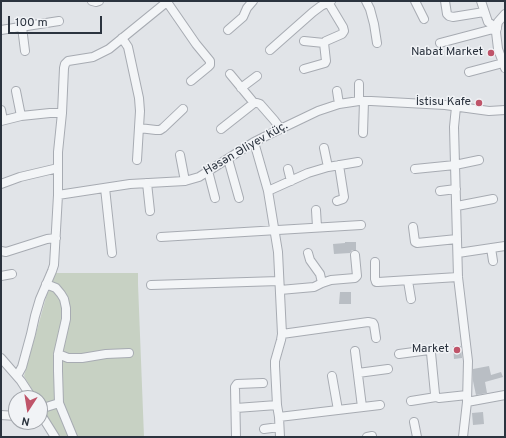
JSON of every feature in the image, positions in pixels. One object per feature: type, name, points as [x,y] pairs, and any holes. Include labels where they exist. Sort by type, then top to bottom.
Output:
[{"type":"street","points":[[92,1],[99,1]]},
{"type":"street","points":[[17,376],[22,367],[35,316],[54,265],[58,195],[58,152],[65,64],[68,62],[93,57],[109,49],[167,1],[196,44],[210,61],[208,67],[192,81]]},
{"type":"street","points":[[366,1],[373,18],[377,43]]},
{"type":"street","points":[[415,1],[424,19]]},
{"type":"street","points":[[445,1],[447,14],[449,16],[453,17],[484,12]]},
{"type":"street","points":[[481,1],[488,22],[497,28]]},
{"type":"street","points":[[228,30],[243,18],[251,2]]},
{"type":"street","points":[[270,50],[313,12],[330,2],[344,31],[342,34],[324,43],[304,41]]},
{"type":"street","points":[[469,72],[504,65],[498,49],[496,37],[498,22],[505,14]]},
{"type":"street","points":[[1,30],[59,21]]},
{"type":"street","points":[[22,27],[25,51]]},
{"type":"street","points":[[440,43],[497,28]]},
{"type":"street","points":[[122,38],[128,47],[139,98],[140,111],[137,160]]},
{"type":"street","points":[[304,69],[325,64],[324,43]]},
{"type":"street","points":[[230,74],[254,103],[260,104],[280,128]]},
{"type":"street","points":[[241,88],[257,76]]},
{"type":"street","points":[[359,84],[363,133]]},
{"type":"street","points":[[16,91],[21,116]]},
{"type":"street","points":[[337,91],[339,104]]},
{"type":"street","name":"Həsən Əliyev küç.","points":[[58,195],[130,184],[185,181],[199,177],[254,142],[280,128],[318,111],[339,104],[361,101],[445,105],[489,110],[505,110]]},
{"type":"street","points":[[221,129],[254,103]]},
{"type":"street","points":[[456,107],[454,127],[458,277],[468,362],[467,398],[463,437]]},
{"type":"street","points":[[139,128],[160,130],[183,109]]},
{"type":"street","points":[[1,110],[2,120],[21,116],[62,113]]},
{"type":"street","points":[[254,142],[268,191],[275,230],[278,259],[282,334],[275,361],[280,437]]},
{"type":"street","points":[[324,148],[328,167]]},
{"type":"street","points":[[180,155],[185,181]]},
{"type":"street","points":[[228,159],[239,198]]},
{"type":"street","points":[[415,169],[455,165],[479,160]]},
{"type":"street","points":[[268,191],[291,182],[308,173],[328,167],[358,162]]},
{"type":"street","points":[[337,201],[343,199],[344,197],[339,165]]},
{"type":"street","points":[[1,184],[20,177],[58,168]]},
{"type":"street","points":[[288,169],[291,182]]},
{"type":"street","points":[[208,171],[215,198]]},
{"type":"street","points":[[147,184],[150,211]]},
{"type":"street","points":[[105,188],[112,253]]},
{"type":"street","points":[[440,191],[456,189]]},
{"type":"street","points":[[457,206],[493,199]]},
{"type":"street","points":[[316,210],[317,228]]},
{"type":"street","points":[[161,237],[361,225]]},
{"type":"street","points":[[413,227],[415,242],[417,243],[457,239]]},
{"type":"street","points":[[1,252],[6,252],[47,239],[56,238]]},
{"type":"street","points":[[458,253],[505,246]]},
{"type":"street","points":[[492,248],[493,262]]},
{"type":"street","points":[[308,253],[310,260],[320,274],[322,283]]},
{"type":"street","points":[[151,284],[314,287],[336,279],[355,278],[357,276],[354,254]]},
{"type":"street","points":[[375,262],[376,282],[458,277]]},
{"type":"street","points":[[1,276],[12,274]]},
{"type":"street","points":[[408,281],[411,299]]},
{"type":"street","points":[[46,284],[56,288],[64,299],[66,308],[66,319],[58,354],[59,403],[73,437]]},
{"type":"street","points":[[282,334],[372,322],[374,324],[376,338]]},
{"type":"street","points":[[400,354],[429,350],[431,353],[434,394],[436,397]]},
{"type":"street","points":[[355,351],[362,407]]},
{"type":"street","points":[[58,354],[68,358],[82,358],[106,354],[130,353]]},
{"type":"street","points":[[1,358],[27,390]]},
{"type":"street","points":[[358,373],[388,369]]},
{"type":"street","points":[[332,376],[338,410]]},
{"type":"street","points":[[236,437],[237,384],[263,383]]},
{"type":"street","points":[[411,401],[436,397],[467,398],[505,395]]},
{"type":"street","points":[[48,409],[59,403]]},
{"type":"street","points":[[236,408],[277,405]]},
{"type":"street","points":[[279,416],[380,405]]},
{"type":"street","points":[[414,422],[417,437]]},
{"type":"street","points":[[48,426],[55,437]]},
{"type":"street","points":[[264,429],[279,428]]},
{"type":"green space","points":[[54,273],[138,273],[144,437],[59,437],[48,417],[48,390],[32,390],[24,376],[47,294],[52,287]]},
{"type":"building","points":[[356,242],[356,250],[352,250],[350,253],[334,254],[333,244]]},
{"type":"building","points":[[340,292],[351,292],[351,304],[339,304]]},
{"type":"building","points":[[453,346],[461,346],[462,358],[454,359]]},
{"type":"building","points":[[489,366],[491,375],[501,372],[503,377],[485,382],[487,393],[476,395],[473,381],[473,369]]},
{"type":"building","points":[[483,412],[484,424],[473,425],[472,413]]},
{"type":"place","name":"Nabat Market","points":[[491,53]]},
{"type":"place","name":"İstisu Kafe","points":[[479,103]]},
{"type":"place","name":"Market","points":[[457,350]]}]
